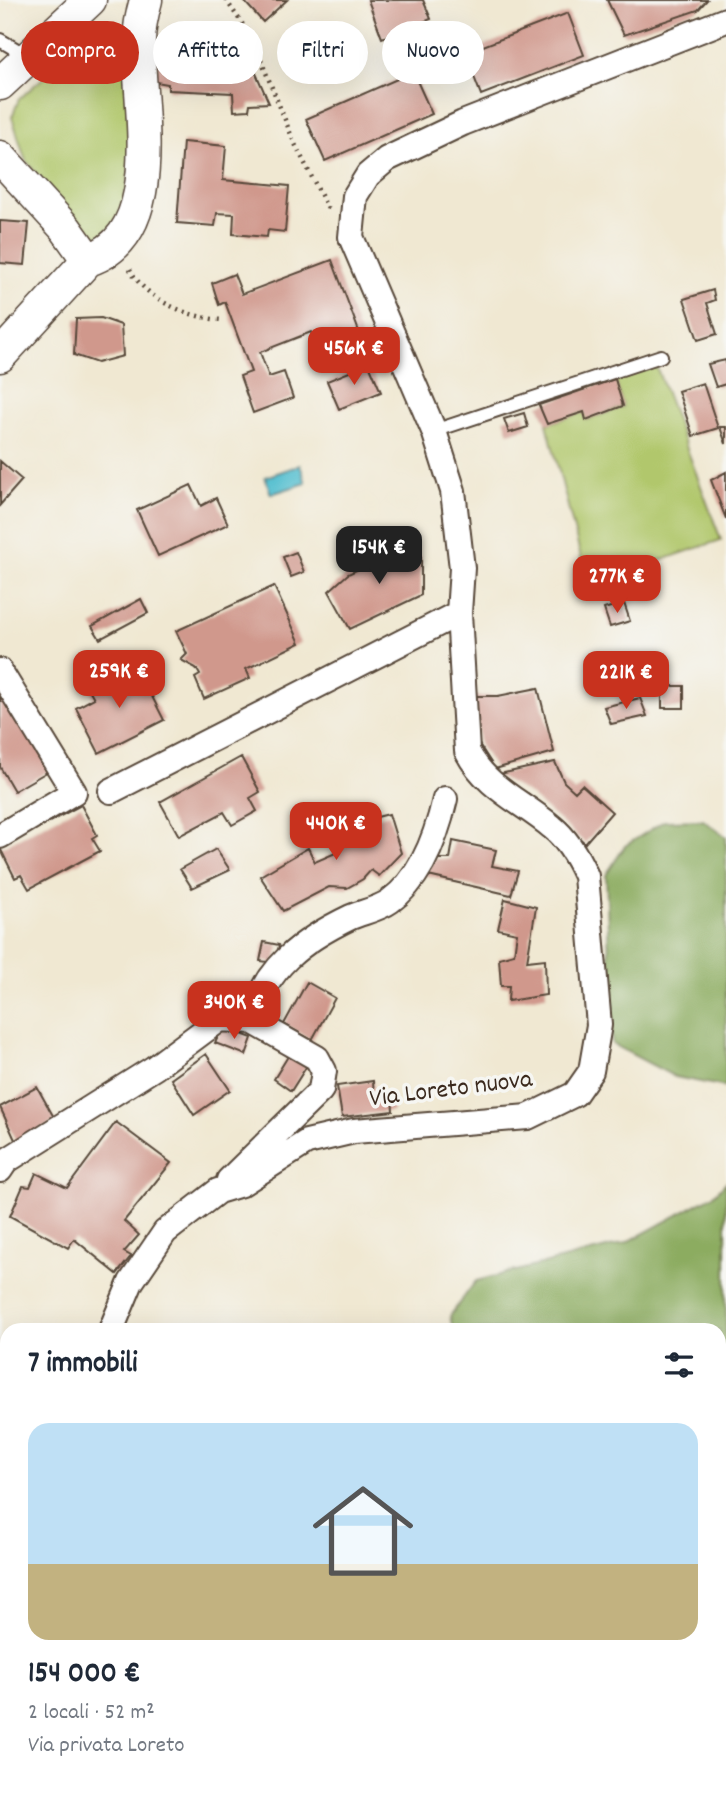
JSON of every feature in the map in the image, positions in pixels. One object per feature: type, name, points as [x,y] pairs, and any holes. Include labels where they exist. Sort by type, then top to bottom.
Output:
[{"type":"street","points":[[68,21],[90,0]]},
{"type":"street","points":[[127,0],[133,21]]},
{"type":"street","points":[[0,356],[88,260],[104,255],[118,243],[129,226],[144,169],[139,42],[146,0]]},
{"type":"street","points":[[351,237],[355,197],[368,175],[387,159],[463,123],[726,20]]},
{"type":"street","points":[[0,84],[21,66]]},
{"type":"street","points":[[0,157],[66,229],[88,260]]},
{"type":"street","name":"Via Loreto nuova","points":[[114,1323],[131,1282],[165,1232],[218,1191],[241,1184],[307,1142],[354,1131],[527,1117],[575,1094],[591,1071],[599,1024],[586,876],[577,856],[554,828],[492,785],[475,767],[467,751],[459,612],[462,568],[453,491],[434,430],[351,237]]},
{"type":"street","points":[[111,791],[459,612]]},
{"type":"street","points":[[0,671],[74,792],[0,836]]},
{"type":"street","points":[[252,1021],[257,998],[281,963],[298,946],[351,918],[388,903],[398,894],[421,863],[439,826],[445,799]]},
{"type":"street","points":[[0,1170],[6,1161],[154,1068],[220,1019],[252,1021],[317,1058],[324,1071],[321,1090],[218,1191]]},
{"type":"lane","points":[[0,40],[21,53]]},
{"type":"lane","points":[[434,430],[661,356]]},
{"type":"path","points":[[226,0],[252,38],[294,142],[321,198],[351,237]]},
{"type":"path","points":[[118,243],[136,281],[178,310],[199,319],[222,320]]},
{"type":"green space","points":[[36,84],[128,84],[130,158],[127,189],[119,214],[106,232],[86,239],[25,159],[12,117],[19,99]]},
{"type":"green space","points":[[656,366],[721,540],[588,585],[547,424],[584,412],[587,420],[623,407],[615,379]]},
{"type":"green space","points":[[703,820],[726,837],[726,1087],[675,1077],[612,1044],[606,875],[625,846],[664,821]]},
{"type":"green space","points":[[726,1182],[726,1323],[452,1323],[450,1316],[476,1281],[626,1243],[714,1195]]},
{"type":"water","points":[[300,465],[306,483],[271,494],[265,477]]},
{"type":"building","points":[[243,0],[287,0],[263,22]]},
{"type":"building","points":[[368,0],[423,0],[431,19],[382,21],[382,38]]},
{"type":"building","points":[[607,0],[707,0],[698,10],[624,35]]},
{"type":"building","points":[[568,13],[584,55],[481,95],[477,84],[484,84],[484,46]]},
{"type":"building","points":[[168,84],[261,84],[269,103],[250,104],[249,110],[234,111],[233,93],[168,90]]},
{"type":"building","points":[[386,84],[418,84],[432,114],[325,161],[306,119]]},
{"type":"building","points":[[183,142],[226,146],[223,180],[289,186],[285,232],[268,230],[267,237],[233,234],[234,214],[217,213],[215,226],[177,223]]},
{"type":"building","points":[[0,221],[29,223],[25,265],[0,263]]},
{"type":"building","points":[[332,260],[361,337],[319,354],[311,332],[260,352],[269,377],[284,372],[293,398],[253,413],[240,376],[251,372],[225,302],[219,305],[212,283],[234,274],[242,294]]},
{"type":"building","points":[[713,290],[715,300],[707,303],[717,334],[698,340],[684,299]]},
{"type":"building","points":[[101,318],[121,325],[123,356],[97,363],[74,355],[76,319]]},
{"type":"building","points":[[726,360],[726,384],[716,387],[708,364]]},
{"type":"building","points":[[369,364],[381,392],[339,409],[327,381]]},
{"type":"building","points":[[615,379],[623,406],[586,420],[584,412],[547,424],[539,405]]},
{"type":"building","points":[[703,383],[718,428],[693,436],[678,391]]},
{"type":"building","points":[[524,413],[528,427],[509,433],[504,419]]},
{"type":"building","points":[[720,427],[726,427],[726,444]]},
{"type":"building","points":[[0,461],[22,480],[0,505]]},
{"type":"building","points":[[726,472],[726,519],[711,480]]},
{"type":"building","points":[[191,485],[201,506],[216,498],[228,524],[158,556],[137,510]]},
{"type":"building","points":[[415,542],[421,558],[421,595],[350,629],[329,591],[348,574]]},
{"type":"building","points":[[296,552],[304,572],[291,577],[283,557]]},
{"type":"building","points":[[274,586],[300,643],[246,669],[250,678],[204,699],[195,678],[200,675],[196,668],[181,660],[187,654],[176,631]]},
{"type":"building","points":[[141,599],[148,613],[100,639],[92,626]]},
{"type":"building","points":[[624,603],[630,621],[610,627],[604,609]]},
{"type":"building","points":[[137,667],[164,720],[99,753],[76,708],[94,698],[90,691]]},
{"type":"building","points":[[662,686],[684,686],[684,708],[662,708]]},
{"type":"building","points":[[538,688],[554,752],[495,769],[479,744],[474,696],[498,696]]},
{"type":"building","points":[[7,693],[52,769],[14,791],[0,767],[0,697]]},
{"type":"building","points":[[640,698],[647,716],[611,724],[604,707]]},
{"type":"building","points":[[241,757],[260,792],[250,798],[257,811],[232,825],[224,812],[179,836],[160,802]]},
{"type":"building","points":[[555,762],[564,782],[575,792],[582,785],[612,812],[585,843],[529,794],[495,775]]},
{"type":"building","points":[[81,805],[97,835],[92,838],[100,851],[29,889],[21,875],[15,878],[0,848]]},
{"type":"building","points":[[389,814],[401,853],[379,876],[371,870],[363,879],[347,888],[329,887],[283,911],[260,876],[308,848],[315,862],[338,852],[333,828]]},
{"type":"building","points":[[453,841],[496,850],[492,866],[518,871],[511,895],[424,875],[435,859],[450,859]]},
{"type":"building","points":[[216,849],[230,870],[192,888],[180,869]]},
{"type":"building","points":[[505,899],[536,907],[527,961],[545,959],[546,995],[508,1001],[509,986],[501,986],[499,958],[514,954],[517,933],[498,929]]},
{"type":"building","points":[[264,942],[279,945],[275,963],[260,961]]},
{"type":"building","points":[[307,982],[335,998],[312,1040],[284,1024]]},
{"type":"building","points":[[223,1027],[252,1038],[246,1055],[215,1043]]},
{"type":"building","points":[[290,1053],[308,1064],[291,1091],[274,1079]]},
{"type":"building","points":[[206,1054],[230,1090],[194,1115],[171,1079]]},
{"type":"building","points":[[373,1081],[374,1096],[392,1095],[393,1111],[342,1117],[337,1086]]},
{"type":"building","points":[[37,1087],[56,1121],[16,1142],[0,1107]]},
{"type":"building","points":[[116,1122],[171,1163],[124,1221],[139,1235],[124,1252],[131,1256],[117,1274],[74,1239],[68,1248],[10,1216],[23,1186],[30,1187],[36,1173],[67,1188]]}]
